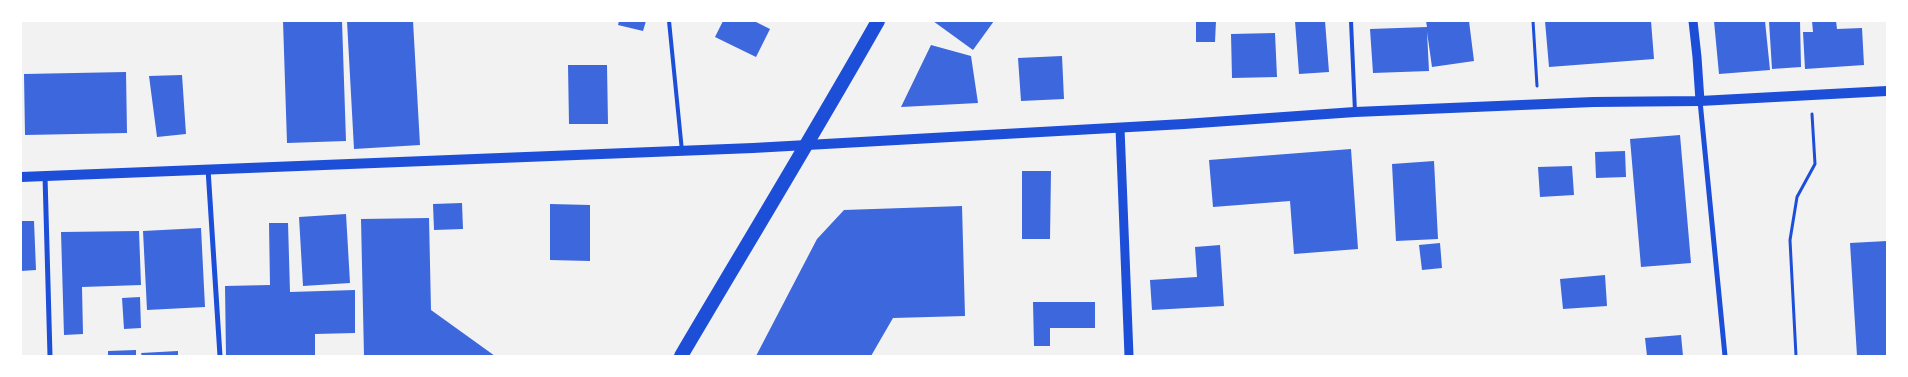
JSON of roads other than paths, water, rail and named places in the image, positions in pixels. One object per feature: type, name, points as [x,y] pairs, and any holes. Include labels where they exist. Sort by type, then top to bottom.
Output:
[{"type":"highway","points":[[681,356],[805,144],[831,104],[878,21]]},
{"type":"main road","points":[[21,177],[682,150],[1120,128],[1355,112],[1539,104],[1700,101],[1887,91]]},
{"type":"street","points":[[1693,21],[1726,356]]},
{"type":"street","points":[[1120,128],[1129,356]]},
{"type":"street","points":[[208,169],[220,356]]},
{"type":"street","points":[[46,176],[50,356]]},
{"type":"lane","points":[[669,21],[682,150]]},
{"type":"lane","points":[[1351,21],[1355,112]]}]
